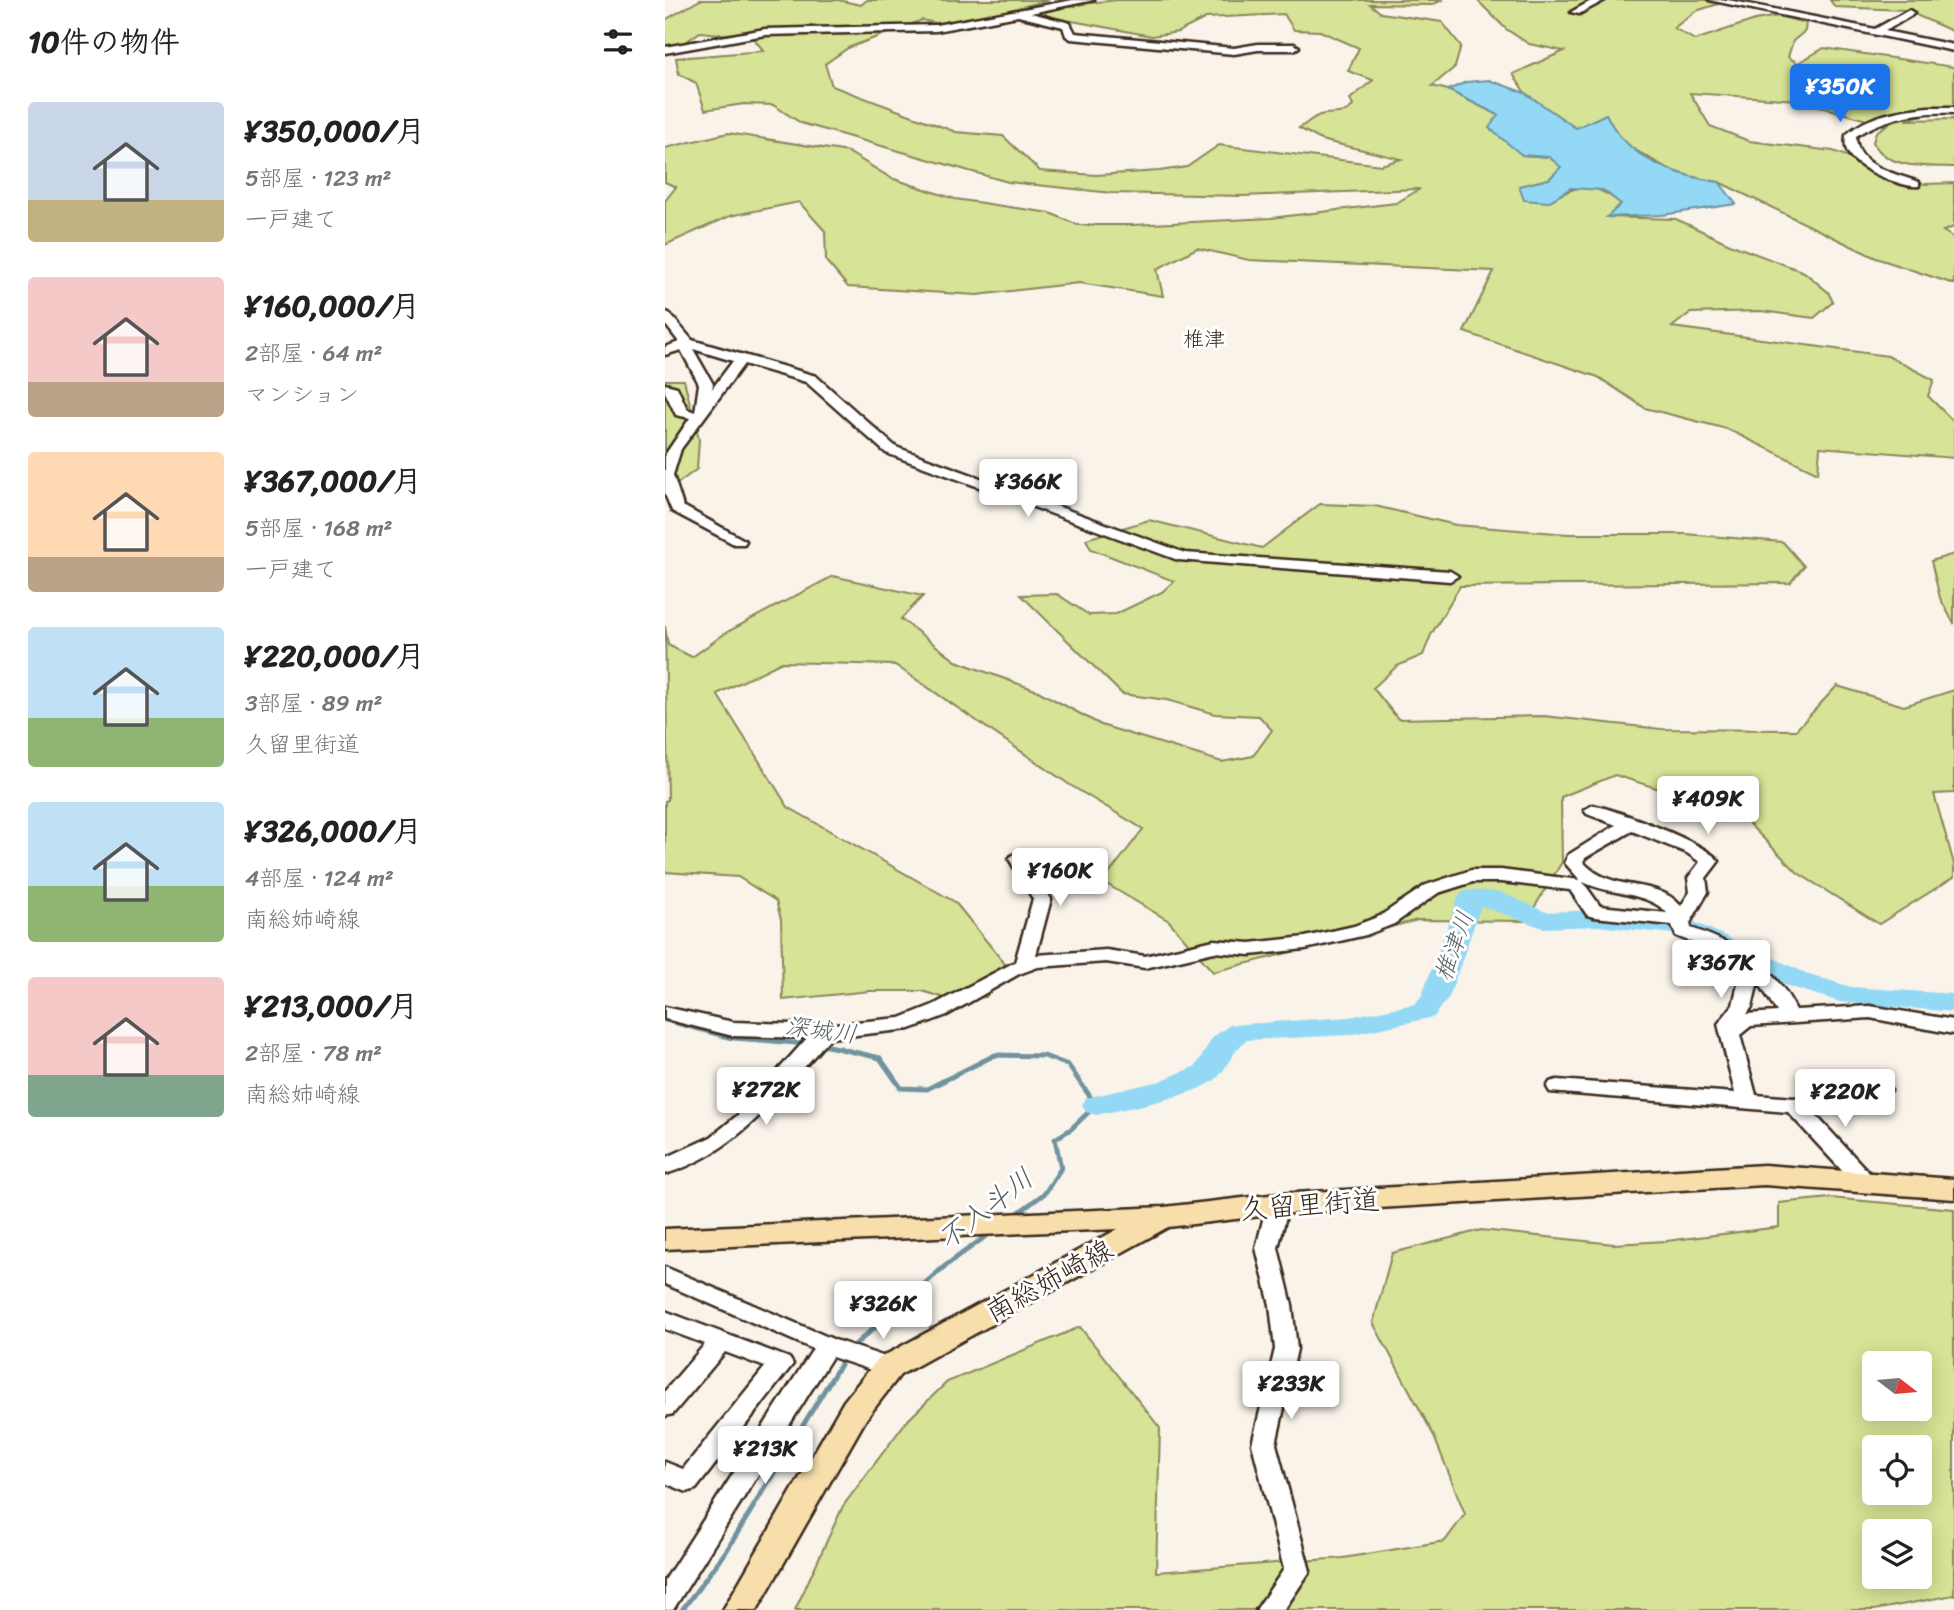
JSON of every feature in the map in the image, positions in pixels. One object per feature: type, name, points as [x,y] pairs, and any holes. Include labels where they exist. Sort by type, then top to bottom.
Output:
[{"type":"main road","name":"久留里街道","points":[[665,1239],[1164,1217],[1278,1205],[1684,1178],[1764,1175],[1954,1189]]},
{"type":"main road","name":"南総姉崎線","points":[[740,1610],[855,1410],[889,1367],[1164,1217]]},
{"type":"street","points":[[1011,12],[1042,0]]},
{"type":"street","points":[[665,50],[765,32],[936,28],[1011,12],[1089,0]]},
{"type":"street","points":[[1576,12],[1599,0]]},
{"type":"street","points":[[1714,0],[1751,4],[1954,48]]},
{"type":"street","points":[[1011,12],[1067,25],[1071,36],[1234,51],[1258,47],[1294,47]]},
{"type":"street","points":[[1875,33],[1909,13]]},
{"type":"street","points":[[1915,184],[1860,160],[1849,145],[1851,135],[1870,124],[1921,110],[1954,110]]},
{"type":"street","points":[[665,316],[687,343],[811,379],[891,450],[1183,557],[1450,576]]},
{"type":"street","points":[[665,351],[687,343]]},
{"type":"street","points":[[687,343],[687,350],[713,387]]},
{"type":"street","points":[[739,541],[677,508],[666,475],[674,449],[700,412],[713,387],[741,359]]},
{"type":"street","points":[[665,388],[672,390],[681,412],[700,412]]},
{"type":"street","points":[[1593,810],[1628,826],[1693,849],[1710,861],[1697,878],[1699,892],[1682,919],[1683,932],[1717,944],[1765,974],[1778,989],[1789,1017]]},
{"type":"street","points":[[1628,826],[1577,855],[1574,863],[1580,872],[1604,887],[1658,895],[1682,919]]},
{"type":"street","points":[[1018,859],[1042,899],[1023,966]]},
{"type":"street","points":[[665,1013],[733,1030],[824,1032],[902,1024],[940,1010],[1023,966],[1070,956],[1106,956],[1145,962],[1214,946],[1250,949],[1305,943],[1359,931],[1387,920],[1432,889],[1471,876],[1501,876],[1576,885],[1594,911],[1682,919]]},
{"type":"street","points":[[1747,1101],[1728,1024],[1742,1007],[1752,964]]},
{"type":"street","points":[[1730,1034],[1737,1025],[1748,1020],[1870,1012],[1954,1027]]},
{"type":"street","points":[[665,1167],[718,1142],[746,1119],[824,1032]]},
{"type":"street","points":[[1557,1087],[1794,1105],[1881,1090]]},
{"type":"street","points":[[1794,1105],[1865,1182]]},
{"type":"street","points":[[1269,1610],[1297,1571],[1263,1444],[1286,1349],[1281,1305],[1267,1248],[1278,1205]]},
{"type":"street","points":[[665,1275],[827,1346],[889,1367]]},
{"type":"street","points":[[665,1320],[781,1364],[687,1482],[665,1472]]},
{"type":"street","points":[[665,1407],[720,1342]]},
{"type":"street","points":[[665,1602],[827,1346]]},
{"type":"green space","points":[[700,0],[838,0],[861,5],[867,0],[1049,0],[970,20],[940,24],[922,20],[848,48],[825,64],[832,86],[956,132],[1003,136],[1040,171],[1096,175],[1187,167],[1219,145],[1381,165],[1401,159],[1321,140],[1299,128],[1320,115],[1349,109],[1353,106],[1350,99],[1373,80],[1348,71],[1359,48],[1320,31],[1294,30],[1284,14],[1206,18],[1178,32],[1152,36],[1045,16],[1047,8],[1117,0],[1443,0],[1431,5],[1370,4],[1381,13],[1442,22],[1461,46],[1455,67],[1432,86],[1448,90],[1498,115],[1522,155],[1549,157],[1562,167],[1549,179],[1520,186],[1548,202],[1577,188],[1594,188],[1621,204],[1608,217],[1676,219],[1732,245],[1804,272],[1828,292],[1833,302],[1814,318],[1761,311],[1690,313],[1672,327],[1888,356],[1934,380],[1928,396],[1954,422],[1954,458],[1820,447],[1818,473],[1727,429],[1645,408],[1598,377],[1464,332],[1494,271],[1249,260],[1197,248],[1157,269],[1163,296],[1079,283],[977,295],[848,287],[826,261],[825,231],[799,202],[730,216],[665,245],[665,201],[676,187],[665,182],[665,148],[728,133],[848,152],[891,178],[955,199],[1050,213],[1078,225],[1271,218],[1396,203],[1420,189],[1241,196],[1112,193],[1008,182],[801,123],[773,105],[744,104],[705,110],[696,83],[679,74],[676,58],[764,51],[752,37],[700,32],[684,43],[665,47],[665,20]]},
{"type":"green space","points":[[1477,0],[1731,0],[1696,11],[1674,28],[1695,40],[1755,20],[1778,16],[1806,23],[1805,31],[1793,41],[1788,57],[1798,63],[1824,48],[1954,67],[1954,107],[1905,120],[1954,119],[1954,167],[1909,165],[1888,158],[1873,142],[1876,132],[1890,123],[1883,125],[1799,100],[1690,93],[1710,126],[1749,141],[1833,151],[1924,184],[1954,183],[1954,227],[1943,231],[1954,238],[1954,284],[1876,258],[1719,182],[1679,175],[1632,148],[1615,133],[1606,114],[1576,129],[1525,93],[1513,74],[1564,51],[1529,44],[1506,29]]},
{"type":"green space","points":[[1830,0],[1954,0],[1954,32],[1905,10],[1835,7]]},
{"type":"green space","points":[[665,380],[684,380],[699,439],[697,469],[665,493]]},
{"type":"green space","points":[[1320,504],[1375,506],[1456,525],[1568,534],[1685,534],[1783,542],[1804,566],[1790,583],[1460,586],[1431,635],[1423,655],[1397,666],[1373,688],[1398,719],[1544,716],[1661,729],[1796,730],[1837,686],[1904,706],[1954,690],[1954,793],[1934,794],[1954,864],[1954,877],[1879,924],[1798,873],[1739,814],[1615,775],[1561,797],[1562,862],[1526,921],[1418,920],[1213,972],[1169,921],[1103,882],[1143,829],[1070,785],[895,665],[782,662],[717,694],[788,807],[955,902],[1005,964],[986,997],[951,1000],[922,991],[870,991],[783,1000],[781,919],[776,901],[738,877],[665,872],[665,801],[668,800],[665,626],[668,645],[692,657],[727,632],[833,576],[923,596],[901,619],[956,661],[1038,691],[1101,725],[1222,762],[1253,756],[1272,730],[1259,716],[1215,714],[1167,700],[1122,694],[1021,595],[1057,594],[1089,615],[1116,614],[1162,592],[1174,581],[1091,549],[1086,539],[1149,520],[1262,548]]},
{"type":"green space","points":[[1954,554],[1954,624],[1940,598],[1931,561]]},
{"type":"green space","points":[[1830,1198],[1954,1209],[1954,1595],[1874,1610],[795,1610],[843,1506],[906,1422],[947,1382],[1080,1327],[1160,1428],[1156,1572],[1343,1558],[1445,1541],[1465,1514],[1433,1434],[1373,1323],[1392,1253],[1481,1230],[1614,1244],[1666,1241],[1779,1227],[1779,1203]]},
{"type":"water","points":[[1489,80],[1525,93],[1576,128],[1606,114],[1626,143],[1639,153],[1685,175],[1719,182],[1736,204],[1662,215],[1607,217],[1621,204],[1603,190],[1571,188],[1548,202],[1524,200],[1519,186],[1549,179],[1561,167],[1549,157],[1522,155],[1489,128],[1498,115],[1448,90],[1466,82]]},
{"type":"waterway","name":"椎津川","points":[[1096,1105],[1167,1089],[1206,1073],[1223,1044],[1240,1031],[1349,1026],[1424,1011],[1435,997],[1471,898],[1491,898],[1543,920],[1597,918],[1688,927],[1798,980],[1850,996],[1954,1003]]},
{"type":"waterway","name":"深城川","points":[[665,1020],[731,1038],[805,1044]]},
{"type":"waterway","name":"深城川","points":[[817,1045],[832,1047]]},
{"type":"waterway","name":"深城川","points":[[832,1047],[841,1048]]},
{"type":"waterway","name":"深城川","points":[[832,1047],[880,1058],[901,1088],[927,1089],[995,1055],[1044,1056],[1068,1065],[1096,1105],[1071,1129],[1055,1139],[1061,1168],[1045,1193],[1014,1216]]},
{"type":"waterway","name":"不入斗川","points":[[849,1350],[945,1266],[993,1231]]},
{"type":"waterway","name":"不入斗川","points":[[682,1610],[727,1550],[844,1358]]},
{"type":"district","name":"椎津","points":[[1204,339]]}]
